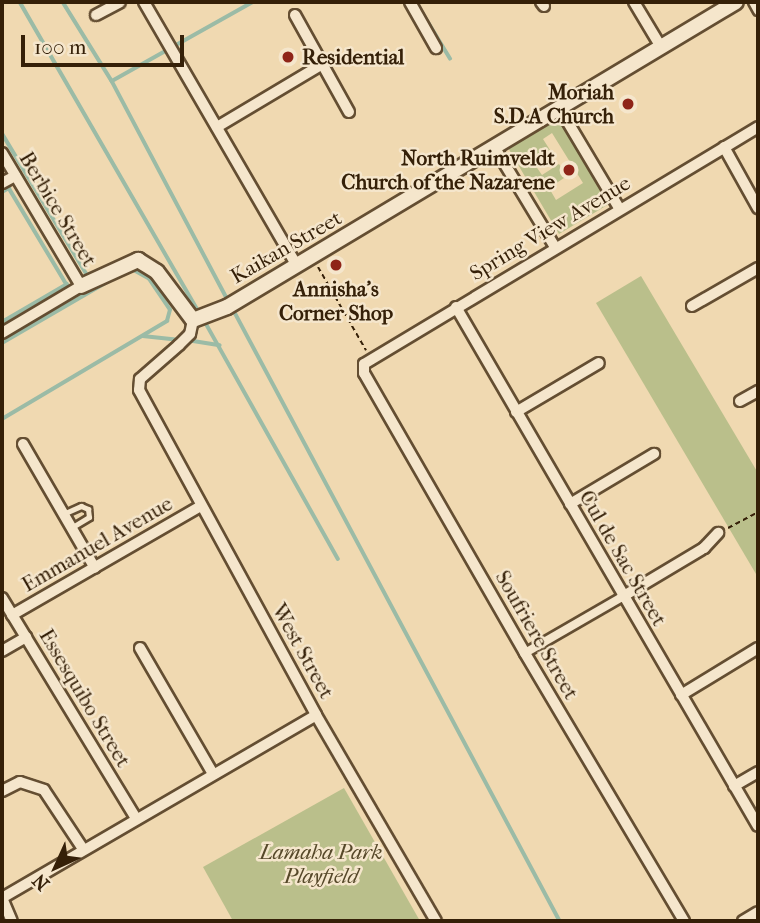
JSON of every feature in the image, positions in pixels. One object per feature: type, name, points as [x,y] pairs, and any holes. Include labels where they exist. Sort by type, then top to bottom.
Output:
[{"type":"street","points":[[96,15],[120,2]]},
{"type":"street","points":[[144,2],[297,265]]},
{"type":"street","points":[[410,2],[436,48]]},
{"type":"street","points":[[634,2],[661,47]]},
{"type":"street","name":"Kaikan Street","points":[[142,396],[140,379],[180,345],[191,327],[313,257],[736,2]]},
{"type":"street","points":[[752,2],[758,11]]},
{"type":"street","points":[[295,15],[349,112]]},
{"type":"street","points":[[216,127],[321,65]]},
{"type":"street","points":[[560,109],[619,208]]},
{"type":"street","name":"Spring View Avenue","points":[[368,361],[758,127]]},
{"type":"street","points":[[724,147],[758,208]]},
{"type":"street","points":[[495,148],[555,247]]},
{"type":"street","name":"Berbice Street","points":[[2,153],[81,286]]},
{"type":"street","points":[[2,183],[15,176]]},
{"type":"street","points":[[2,332],[130,260],[146,262],[191,327]]},
{"type":"street","points":[[692,306],[758,268]]},
{"type":"street","name":"Cul de Sac Street","points":[[456,307],[622,597],[758,826]]},
{"type":"street","name":"Soufriere Street","points":[[368,361],[364,373],[525,653],[684,921]]},
{"type":"street","points":[[516,412],[599,363]]},
{"type":"street","points":[[740,401],[758,391]]},
{"type":"street","name":"West Street","points":[[142,396],[316,715],[436,921]]},
{"type":"street","points":[[23,444],[95,568]]},
{"type":"street","points":[[570,504],[654,454]]},
{"type":"street","name":"Emmanuel Avenue","points":[[12,615],[201,506]]},
{"type":"street","points":[[525,653],[704,548],[718,533]]},
{"type":"street","name":"Essesquibo Street","points":[[2,598],[136,818]]},
{"type":"street","points":[[2,652],[26,637]]},
{"type":"street","points":[[140,648],[213,774]]},
{"type":"street","points":[[681,695],[758,648]]},
{"type":"street","points":[[12,921],[2,898],[316,715]]},
{"type":"street","points":[[734,786],[758,772]]},
{"type":"street","points":[[2,791],[20,782],[44,789],[83,849]]},
{"type":"street","points":[[743,921],[758,912]]},
{"type":"lane","points":[[63,514],[81,506],[88,509],[89,517],[71,528]]},
{"type":"path","points":[[313,257],[368,361]]},
{"type":"path","points":[[718,533],[758,512]]},
{"type":"green space","points":[[557,116],[609,204],[559,234],[507,146]],"holes":[[[552,133],[583,183],[556,200],[549,188],[567,176],[559,164],[542,175],[533,162],[550,150],[543,139]]]},
{"type":"green space","points":[[641,276],[758,473],[756,574],[596,303]]},
{"type":"green space","name":"Lamaha Park Playfield","points":[[344,788],[420,921],[233,921],[203,867]]},
{"type":"waterway","points":[[20,2],[199,312]]},
{"type":"waterway","points":[[63,2],[112,81],[228,300]]},
{"type":"waterway","points":[[112,81],[253,2]]},
{"type":"waterway","points":[[416,2],[450,58]]},
{"type":"waterway","points":[[2,133],[89,278]]},
{"type":"waterway","points":[[2,192],[9,188],[67,285]]},
{"type":"waterway","points":[[2,419],[167,321],[170,310],[149,279],[131,269]]},
{"type":"waterway","points":[[2,343],[109,281]]},
{"type":"waterway","points":[[2,322],[67,284]]},
{"type":"waterway","points":[[232,307],[560,921]]},
{"type":"waterway","points":[[203,318],[338,559]]},
{"type":"waterway","points":[[143,336],[180,340]]},
{"type":"waterway","points":[[187,340],[220,345]]},
{"type":"place","name":"Residential","points":[[288,57]]},
{"type":"place","name":"Moriah S.D.A Church","points":[[628,104]]},
{"type":"place","name":"North Ruimveldt Church of the Nazarene","points":[[569,170]]},
{"type":"place","name":"Annisha's Corner Shop","points":[[336,265]]}]
